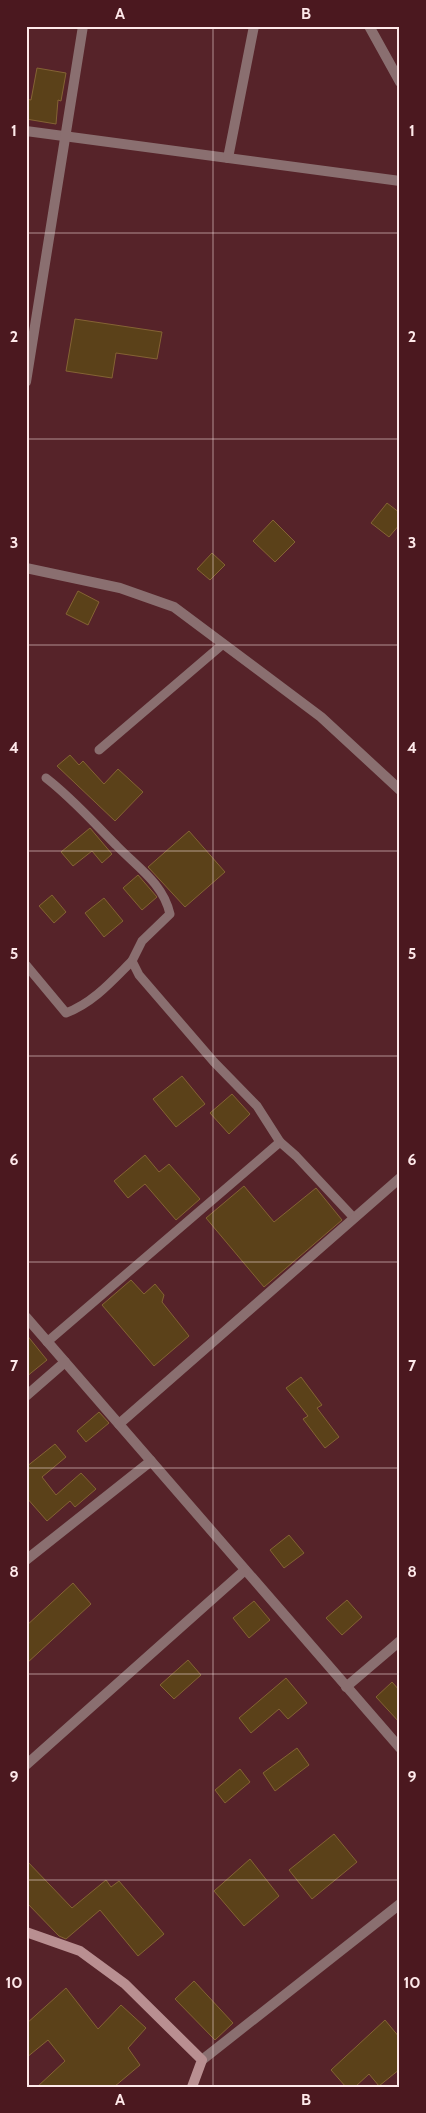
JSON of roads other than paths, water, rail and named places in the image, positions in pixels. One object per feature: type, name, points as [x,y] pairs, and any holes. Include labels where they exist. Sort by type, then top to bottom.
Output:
[{"type":"street","points":[[26,382],[83,26]]},
{"type":"street","points":[[228,158],[254,26]]},
{"type":"street","points":[[369,26],[400,82]]},
{"type":"street","points":[[26,131],[400,181]]},
{"type":"street","points":[[28,570],[120,588],[174,607],[321,717],[400,790]]},
{"type":"street","points":[[119,1424],[400,1178]]},
{"type":"street","points":[[26,1317],[400,1748]]},
{"type":"street","points":[[26,1396],[65,1362]]},
{"type":"street","points":[[26,1560],[151,1461]]},
{"type":"street","points":[[26,1765],[245,1570]]},
{"type":"street","points":[[346,1687],[400,1641]]},
{"type":"street","points":[[192,2087],[202,2060],[400,1904]]},
{"type":"street","points":[[26,1932],[80,1951],[125,1984],[202,2060]]},
{"type":"lane","points":[[99,750],[223,644]]},
{"type":"lane","points":[[26,965],[66,1013],[81,1008],[132,961],[142,941],[170,914],[167,901],[148,874],[117,847],[70,796],[46,778]]},
{"type":"lane","points":[[132,961],[138,975],[214,1062],[257,1106],[280,1142],[296,1156],[354,1218]]},
{"type":"lane","points":[[47,1342],[280,1142]]}]
